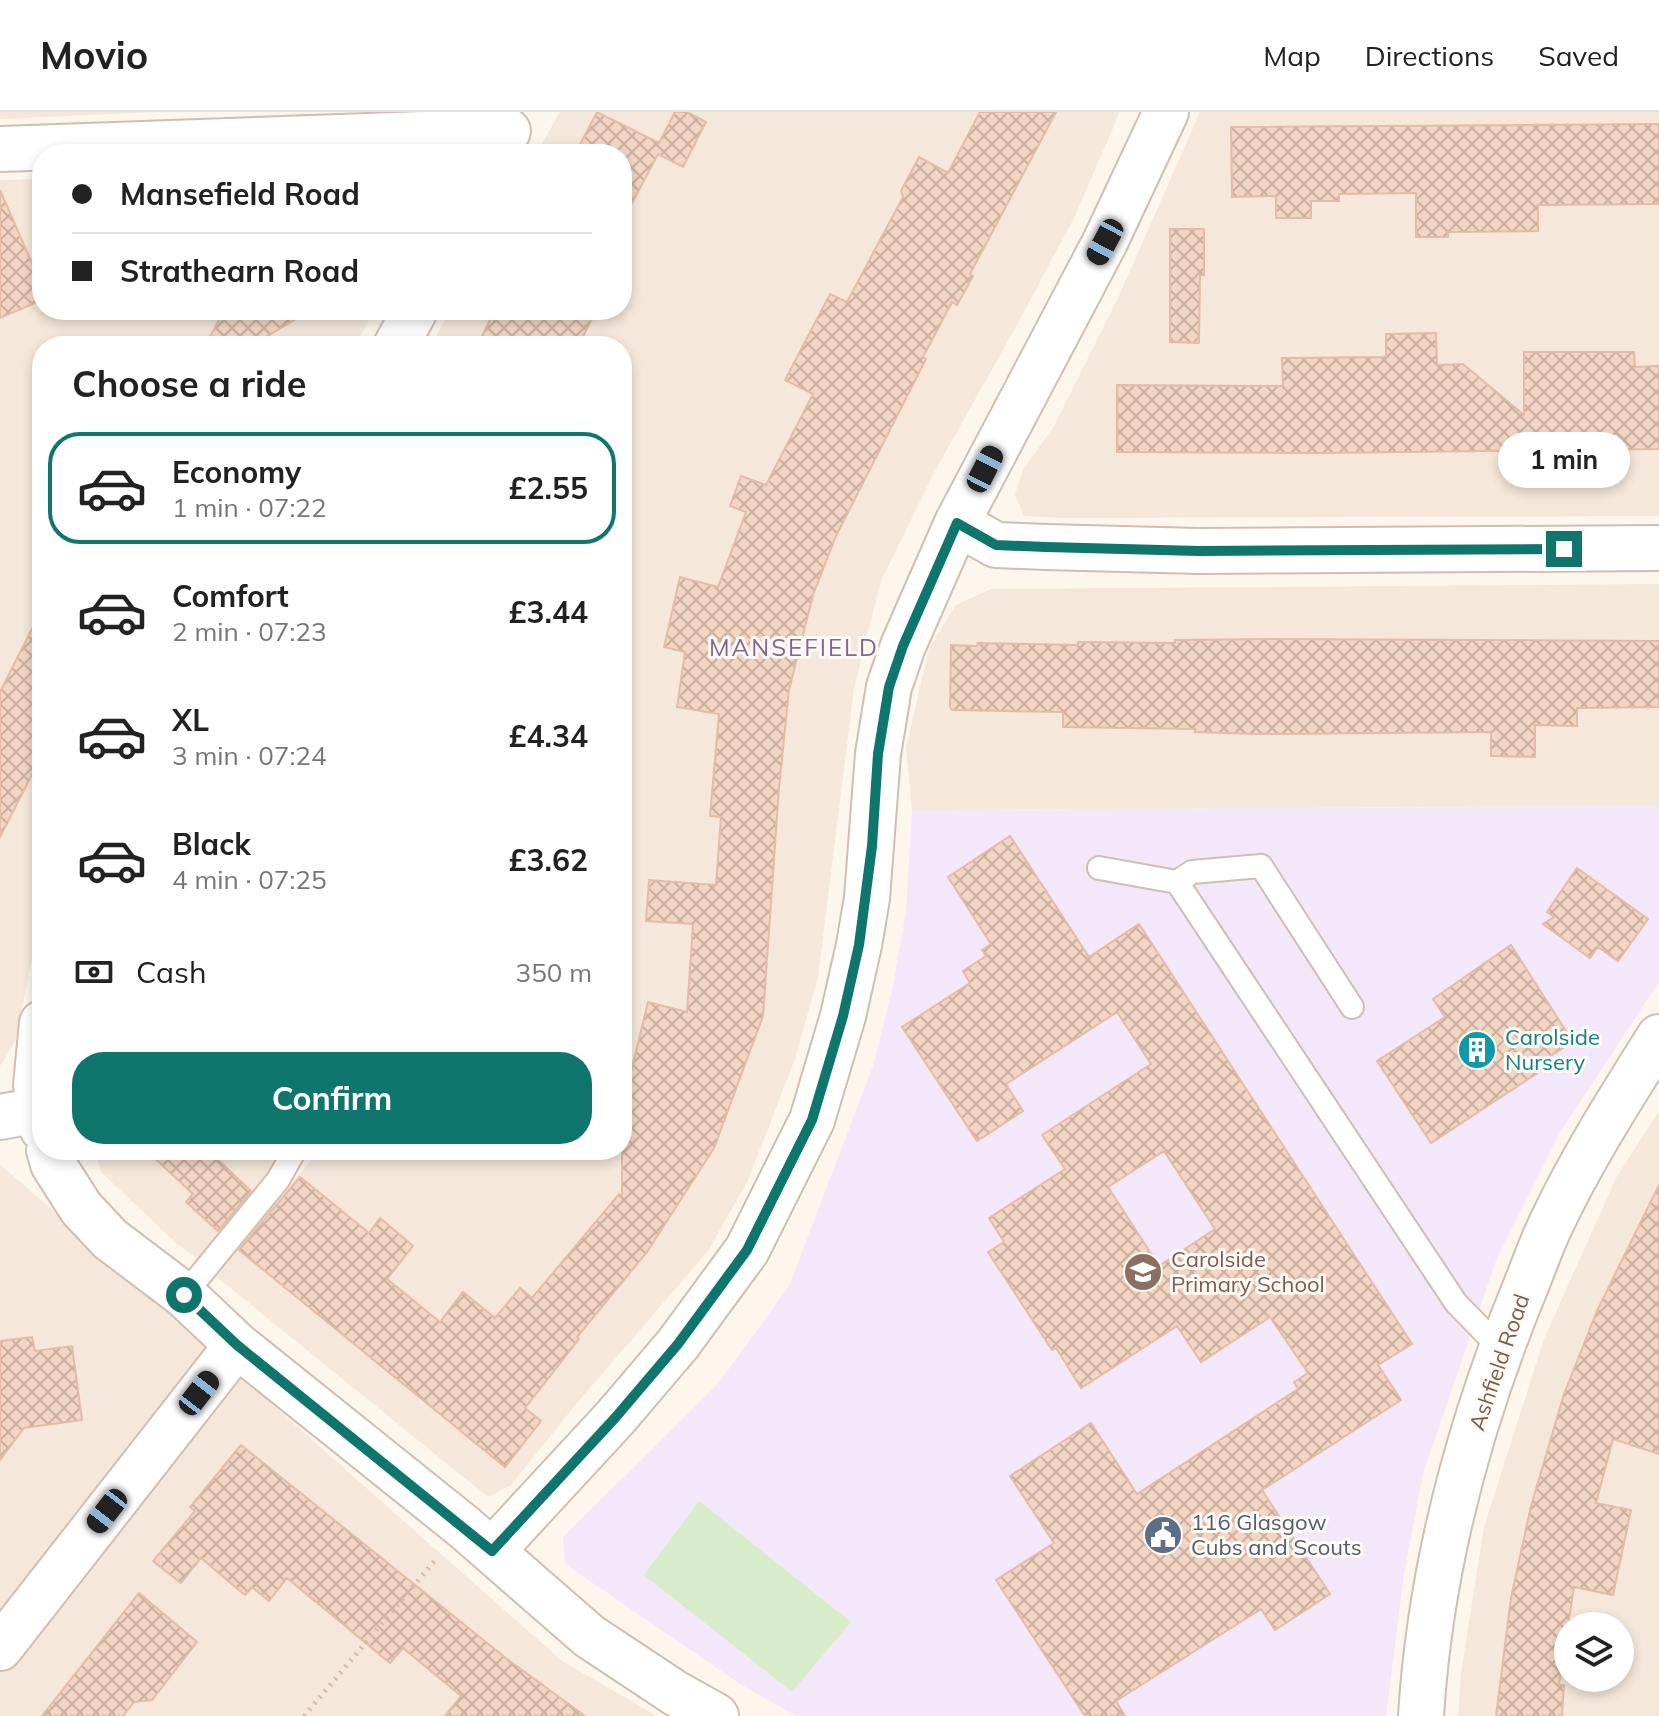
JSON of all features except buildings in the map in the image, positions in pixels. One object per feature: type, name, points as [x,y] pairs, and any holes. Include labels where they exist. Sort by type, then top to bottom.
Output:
[{"type":"street","points":[[478,1539],[615,1418],[678,1344],[747,1250],[812,1120],[843,1016],[859,945],[870,867],[878,754],[889,687],[903,646],[957,523],[1105,242],[1166,112]]},
{"type":"street","points":[[149,144],[507,132]]},
{"type":"street","points":[[0,149],[32,148]]},
{"type":"street","points":[[957,523],[996,545],[1046,547],[1199,551],[1659,548]]},
{"type":"street","name":"Ashfield Road","points":[[1421,1716],[1424,1668],[1445,1541],[1467,1455],[1500,1348],[1552,1221],[1609,1117],[1659,1037]]},
{"type":"street","points":[[51,1160],[81,1208],[110,1239],[184,1295],[237,1345],[478,1539],[669,1705],[716,1716]]},
{"type":"street","points":[[0,1648],[237,1345]]},
{"type":"lane","points":[[1099,868],[1177,882],[1192,872],[1261,866],[1352,1007]]},
{"type":"lane","points":[[1177,882],[1456,1303],[1500,1348]]},
{"type":"lane","points":[[184,1295],[278,1180],[289,1160]]},
{"type":"path","points":[[304,1716],[478,1539]]},
{"type":"shaded area","points":[[0,112],[156,112],[0,119]]},
{"type":"shaded area","points":[[560,112],[1120,112],[1074,218],[935,471],[881,581],[854,688],[818,977],[795,1059],[748,1180],[708,1251],[511,1485],[488,1497],[213,1274],[311,1160],[632,1160],[632,336],[436,336],[445,320],[632,320],[632,144],[542,144]]},
{"type":"shaded area","points":[[1200,112],[1659,112],[1659,516],[1024,516],[1015,494],[1023,470],[1054,426],[1118,298]]},
{"type":"shaded area","points":[[32,179],[32,320],[369,320],[360,336],[32,336],[32,959],[15,1042],[0,1066],[0,180]]},
{"type":"shaded area","points":[[1659,584],[1659,806],[912,810],[906,748],[929,648],[956,605],[991,589]]},
{"type":"shaded area","name":"Carolside Primary School","points":[[1659,806],[1659,982],[1560,1132],[1497,1258],[1423,1474],[1404,1574],[1386,1716],[796,1716],[740,1684],[565,1564],[563,1537],[718,1384],[789,1286],[873,1066],[892,990],[906,912],[912,810]]},
{"type":"shaded area","points":[[1659,1111],[1659,1716],[1458,1716],[1461,1673],[1484,1527],[1544,1339],[1616,1178]]},
{"type":"shaded area","points":[[97,1160],[274,1160],[279,1164],[199,1260],[176,1243],[102,1173]]},
{"type":"shaded area","points":[[0,1164],[562,1661],[657,1716],[0,1716]]},
{"type":"green space","points":[[699,1501],[851,1622],[792,1692],[644,1575]]},
{"type":"place","name":"Carolside Nursery","points":[[1477,1050]]},
{"type":"place","name":"Carolside Primary School","points":[[1143,1272]]},
{"type":"place","name":"116 Glasgow Cubs and Scouts","points":[[1163,1535]]},
{"type":"district","name":"MANSEFIELD","points":[[794,648]]},
{"type":"route","points":[[184,1295],[237,1345],[492,1551],[615,1418],[678,1344],[747,1250],[812,1120],[843,1016],[859,945],[867,898],[878,754],[889,687],[903,646],[957,523],[996,545],[1199,551],[1564,549]]}]
